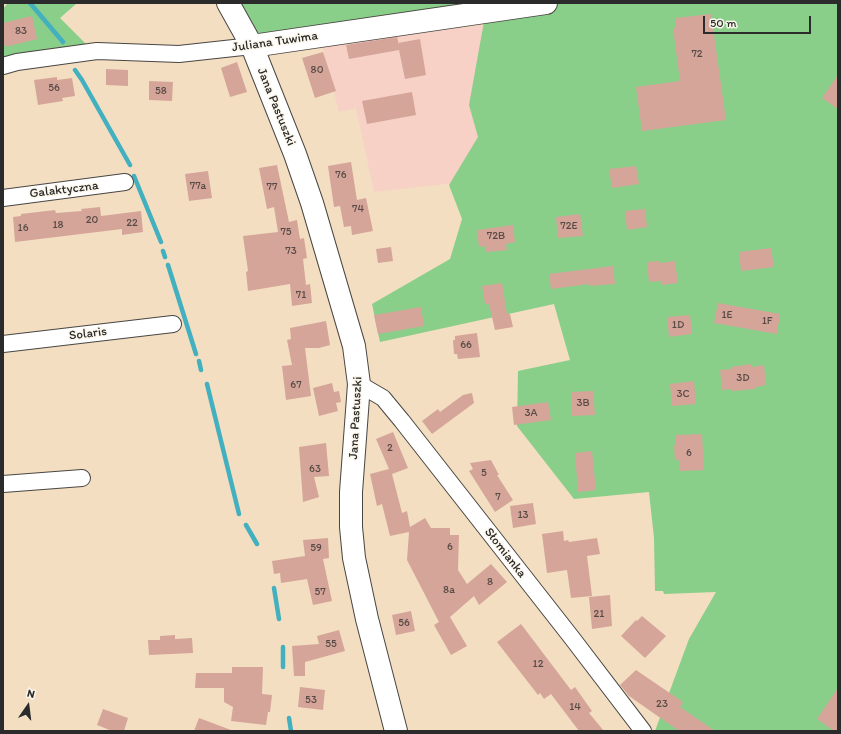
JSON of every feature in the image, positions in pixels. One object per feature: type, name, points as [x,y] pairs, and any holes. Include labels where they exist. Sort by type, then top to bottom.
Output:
[{"type":"street","name":"Jana Pastuszki","points":[[228,3],[252,46],[295,154],[312,203],[354,346],[359,384],[351,492],[351,527],[354,558],[367,619],[396,731]]},
{"type":"street","name":"Juliana Tuwima","points":[[3,66],[17,62],[98,51],[180,54],[252,46],[546,3]]},
{"type":"street","name":"Galaktyczna","points":[[3,198],[125,182]]},
{"type":"street","name":"Solaris","points":[[3,344],[173,324]]},
{"type":"street","name":"Słomianka","points":[[359,384],[383,398],[402,421],[572,638],[642,731]]},
{"type":"street","points":[[3,484],[82,478]]},
{"type":"shaded area","points":[[634,3],[651,161],[374,192],[356,108],[339,112],[321,41],[446,22],[463,28]]},
{"type":"green space","points":[[8,3],[77,3],[60,18],[86,44],[3,57],[3,9]]},
{"type":"green space","points":[[230,3],[838,3],[838,731],[655,731],[689,639],[716,592],[664,594],[663,591],[655,591],[654,538],[649,492],[574,499],[517,426],[518,371],[570,360],[554,304],[380,342],[372,304],[450,259],[462,219],[449,185],[478,137],[469,105],[485,16],[253,49]]},
{"type":"building","points":[[711,14],[726,120],[642,131],[636,87],[680,81],[673,28],[676,28],[675,18]]},
{"type":"building","points":[[32,16],[37,39],[5,47],[3,38],[3,23]]},
{"type":"building","points":[[397,37],[398,43],[420,39],[426,75],[405,79],[399,50],[349,59],[346,45]]},
{"type":"building","points":[[323,52],[336,91],[315,98],[302,58]]},
{"type":"building","points":[[237,62],[247,92],[230,97],[221,68]]},
{"type":"building","points":[[106,69],[128,70],[128,86],[106,85]]},
{"type":"building","points":[[838,75],[838,109],[822,98]]},
{"type":"building","points":[[57,77],[57,80],[72,78],[75,96],[62,98],[63,101],[38,105],[34,80]]},
{"type":"building","points":[[149,81],[173,82],[172,101],[149,100]]},
{"type":"building","points":[[412,92],[416,115],[367,124],[362,101]]},
{"type":"building","points":[[351,162],[357,200],[366,198],[373,231],[352,235],[351,226],[344,227],[340,206],[334,207],[328,166]]},
{"type":"building","points":[[277,165],[289,222],[297,220],[300,239],[304,238],[307,258],[303,259],[306,285],[310,284],[312,303],[292,306],[290,284],[248,291],[246,272],[248,271],[243,236],[278,232],[274,207],[267,209],[259,168]]},
{"type":"building","points":[[636,166],[639,184],[612,188],[609,169]]},
{"type":"building","points":[[208,171],[212,198],[189,201],[185,174]]},
{"type":"building","points":[[100,207],[101,216],[141,211],[143,232],[122,235],[122,229],[15,242],[13,217],[21,216],[21,214],[55,210],[56,213],[82,211],[81,209]]},
{"type":"building","points":[[645,209],[647,227],[627,230],[625,211]]},
{"type":"building","points":[[580,214],[583,236],[558,238],[556,217]]},
{"type":"building","points":[[513,225],[515,242],[506,244],[507,250],[486,252],[486,246],[479,247],[477,230]]},
{"type":"building","points":[[391,247],[393,261],[378,263],[376,249]]},
{"type":"building","points":[[771,248],[774,267],[741,271],[739,252]]},
{"type":"building","points":[[659,261],[660,263],[675,261],[678,283],[661,285],[661,281],[649,282],[647,262]]},
{"type":"building","points":[[613,266],[615,284],[589,286],[589,284],[551,289],[549,274]]},
{"type":"building","points":[[502,283],[507,314],[510,314],[513,327],[495,330],[489,304],[485,304],[482,286]]},
{"type":"building","points":[[718,303],[780,314],[777,334],[714,323]]},
{"type":"building","points":[[421,307],[424,326],[378,334],[374,315]]},
{"type":"building","points":[[690,315],[692,334],[669,337],[667,317]]},
{"type":"building","points":[[326,321],[330,345],[319,348],[305,348],[311,396],[286,400],[282,366],[292,365],[287,340],[291,339],[290,328]]},
{"type":"building","points":[[477,333],[480,357],[458,359],[457,354],[454,354],[453,340],[455,340],[455,336]]},
{"type":"building","points":[[752,364],[752,367],[764,365],[766,385],[756,387],[756,389],[732,391],[732,389],[722,390],[720,370]]},
{"type":"building","points":[[694,381],[696,404],[672,406],[670,384]]},
{"type":"building","points":[[332,383],[334,392],[339,391],[341,402],[336,403],[338,411],[319,416],[313,388]]},
{"type":"building","points":[[593,391],[595,415],[572,416],[571,392]]},
{"type":"building","points":[[472,393],[474,403],[432,434],[422,421],[438,409],[440,412],[463,395]]},
{"type":"building","points":[[548,402],[551,420],[514,425],[512,407]]},
{"type":"building","points":[[393,432],[408,468],[392,474],[402,513],[407,511],[410,527],[425,518],[431,528],[450,528],[450,535],[459,535],[458,570],[467,584],[491,564],[507,582],[479,605],[474,596],[450,617],[467,646],[451,655],[434,625],[439,622],[407,560],[409,532],[390,536],[382,504],[377,506],[370,474],[389,469],[376,439]]},
{"type":"building","points":[[702,434],[704,470],[680,471],[680,460],[675,460],[674,446],[676,445],[676,435]]},
{"type":"building","points":[[326,443],[329,476],[314,477],[319,497],[303,502],[299,447]]},
{"type":"building","points":[[592,451],[596,490],[578,492],[575,453]]},
{"type":"building","points":[[491,460],[499,475],[497,475],[513,500],[495,512],[469,471],[473,469],[470,463]]},
{"type":"building","points":[[533,503],[536,524],[513,528],[510,506]]},
{"type":"building","points":[[563,531],[564,541],[568,540],[569,542],[597,538],[600,554],[587,556],[592,596],[571,598],[567,570],[547,573],[542,534]]},
{"type":"building","points":[[328,538],[329,558],[323,559],[332,601],[313,605],[307,579],[281,583],[280,573],[274,574],[272,561],[305,556],[303,540]]},
{"type":"building","points":[[610,595],[612,626],[592,629],[589,597]]},
{"type":"building","points":[[411,611],[415,631],[396,635],[392,615]]},
{"type":"building","points":[[642,616],[666,636],[645,658],[621,636],[636,620],[637,621]]},
{"type":"building","points":[[521,624],[571,690],[575,687],[592,711],[589,713],[604,731],[579,731],[551,694],[544,699],[540,693],[538,695],[497,642]]},
{"type":"building","points":[[339,630],[345,651],[305,662],[305,676],[294,676],[292,646],[319,644],[317,636]]},
{"type":"building","points":[[175,635],[175,639],[192,638],[193,653],[149,655],[148,640],[160,640],[160,636]]},
{"type":"building","points":[[232,667],[263,667],[262,694],[272,695],[270,712],[268,712],[266,725],[231,721],[233,707],[224,702],[224,688],[195,688],[196,673],[232,673]]},
{"type":"building","points":[[636,670],[683,702],[680,707],[715,731],[679,731],[629,696],[620,685]]},
{"type":"building","points":[[300,687],[325,690],[323,710],[298,707]]},
{"type":"building","points":[[838,688],[838,731],[834,731],[817,719]]},
{"type":"building","points":[[103,709],[128,718],[124,731],[112,731],[97,725]]},
{"type":"building","points":[[199,718],[231,730],[194,731]]},
{"type":"waterway","points":[[30,3],[63,42]]},
{"type":"waterway","points":[[75,70],[130,165]]},
{"type":"waterway","points":[[134,176],[161,242]]},
{"type":"waterway","points":[[163,251],[165,257]]},
{"type":"waterway","points":[[168,265],[196,354]]},
{"type":"waterway","points":[[199,361],[201,370]]},
{"type":"waterway","points":[[207,384],[239,514]]},
{"type":"waterway","points":[[246,525],[257,544]]},
{"type":"waterway","points":[[274,588],[279,619]]},
{"type":"waterway","points":[[283,647],[283,667]]},
{"type":"waterway","points":[[289,718],[291,731]]}]
